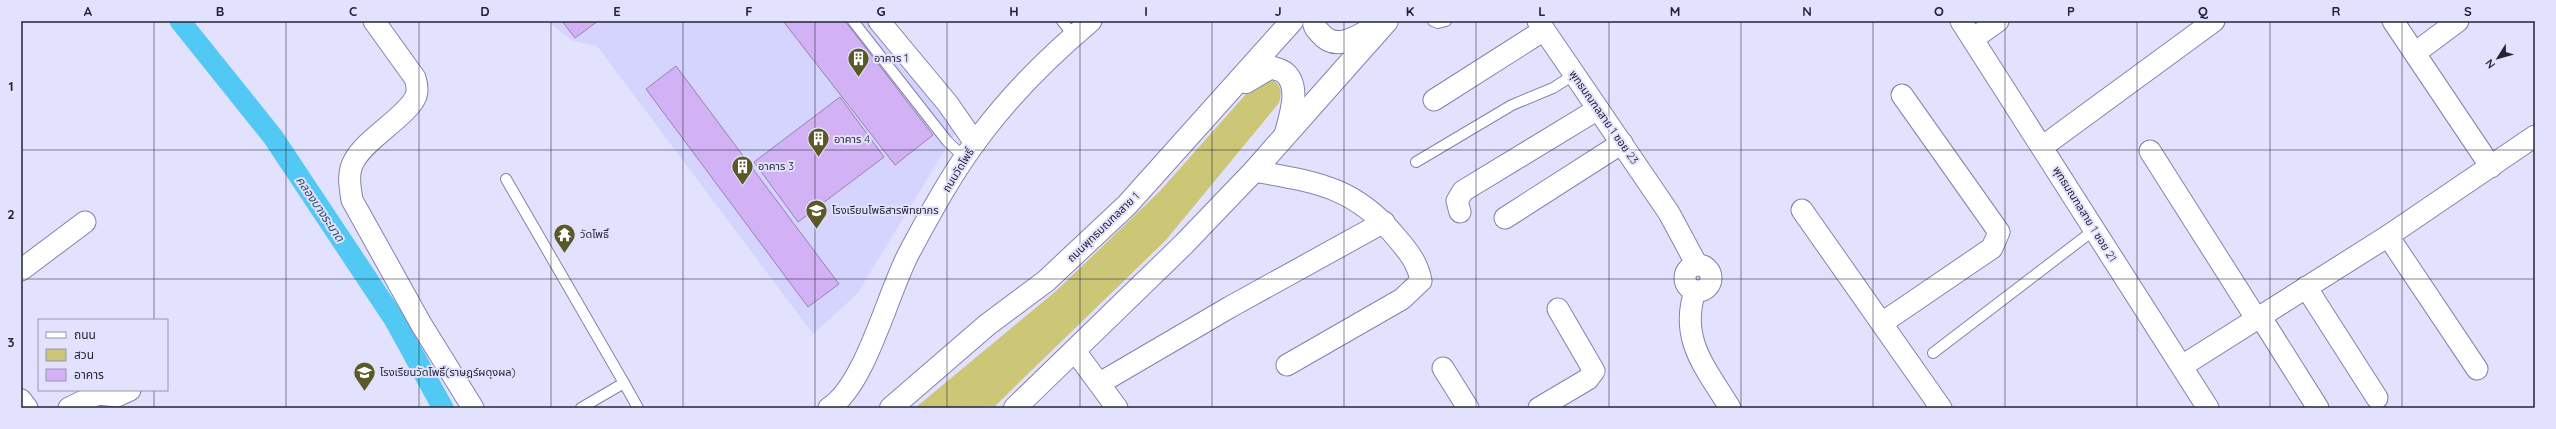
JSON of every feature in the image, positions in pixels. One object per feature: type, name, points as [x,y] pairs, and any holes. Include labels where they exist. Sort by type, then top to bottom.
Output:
[{"type":"main road","name":"ถนนพุทธมณฑลสาย 1","points":[[891,408],[987,325],[1046,281],[1127,206],[1292,21]]},
{"type":"main road","points":[[1314,21],[1314,26],[1325,39],[1338,42],[1354,40],[1384,21]]},
{"type":"main road","points":[[1015,408],[1076,351],[1184,244],[1254,171],[1387,21]]},
{"type":"main road","points":[[1228,94],[1271,68],[1285,73],[1292,84],[1294,98],[1286,134]]},
{"type":"street","points":[[374,21],[415,78],[418,88],[416,97],[409,106],[372,140],[354,161],[349,178],[352,200],[421,324],[473,408]]},
{"type":"street","points":[[879,21],[948,104],[970,151]]},
{"type":"street","name":"ถนนวัดโพธิ์","points":[[839,406],[860,367],[895,281],[909,252],[970,151],[1002,108],[1068,28],[1091,21]]},
{"type":"street","name":"พุทธมณฑลสาย 1 ซอย 21","points":[[1961,21],[2208,408]]},
{"type":"street","points":[[1972,39],[1998,21]]},
{"type":"street","points":[[2042,147],[2214,21]]},
{"type":"street","points":[[2393,21],[2491,167]]},
{"type":"street","points":[[2415,53],[2458,21]]},
{"type":"street","points":[[1434,100],[1541,25]]},
{"type":"street","name":"พุทธมณฑลสาย 1 ซอย 23","points":[[1541,25],[1669,213],[1697,266],[1690,269],[1686,275],[1686,283],[1695,291],[1689,319],[1690,335],[1699,357],[1730,408]]},
{"type":"street","points":[[1882,323],[1992,248],[1999,232],[1902,95]]},
{"type":"street","points":[[1460,212],[1457,201],[1463,191],[1598,108]]},
{"type":"street","points":[[2182,366],[2388,236],[2535,136]]},
{"type":"street","points":[[1505,218],[1622,143]]},
{"type":"street","points":[[2150,151],[2318,408]]},
{"type":"street","points":[[1254,171],[1314,183],[1348,195],[1368,207],[1384,222],[1411,254],[1419,271],[1421,281],[1402,299],[1287,365]]},
{"type":"street","points":[[1802,210],[1940,408]]},
{"type":"street","points":[[21,270],[85,222]]},
{"type":"street","points":[[1100,383],[1230,307],[1384,222]]},
{"type":"street","points":[[2388,236],[2477,369]]},
{"type":"street","points":[[2306,287],[2377,398]]},
{"type":"street","points":[[1541,407],[1588,379],[1594,371],[1558,309]]},
{"type":"street","points":[[1076,351],[1117,408]]},
{"type":"street","points":[[1443,368],[1468,408]]},
{"type":"street","points":[[69,408],[98,394],[117,396],[128,391]]},
{"type":"street","points":[[21,400],[27,408]]},
{"type":"lane","points":[[853,21],[947,141],[970,151]]},
{"type":"lane","points":[[1433,21],[1438,23],[1446,21]]},
{"type":"lane","points":[[1416,162],[1512,105],[1553,88],[1575,74]]},
{"type":"lane","points":[[506,180],[638,408]]},
{"type":"lane","points":[[1933,353],[2094,230]]},
{"type":"lane","points":[[581,408],[624,383]]},
{"type":"shaded area","name":"โรงเรียนโพธิสารพิทยากร","points":[[546,21],[871,21],[959,127],[857,294],[813,334],[597,46],[573,41]]},
{"type":"green space","points":[[1265,77],[1274,81],[1279,86],[1281,94],[1279,103],[1166,240],[995,406],[915,408],[1056,291],[1159,192],[1254,85]]},
{"type":"building","points":[[562,21],[598,21],[575,38]]},
{"type":"building","name":"อาคาร 1","points":[[783,21],[845,21],[933,135],[895,165]]},
{"type":"building","name":"อาคาร 3","points":[[676,66],[839,284],[808,307],[646,89]]},
{"type":"building","name":"อาคาร 4","points":[[840,97],[884,157],[798,222],[754,162]]},
{"type":"waterway","name":"คลองบางระมาด","points":[[180,21],[273,137],[394,319],[443,408]]},
{"type":"place","name":"อาคาร 1","points":[[858,78]]},
{"type":"place","name":"อาคาร 4","points":[[819,158]]},
{"type":"place","name":"อาคาร 3","points":[[742,186]]},
{"type":"place","name":"โรงเรียนโพธิสารพิทยากร","points":[[816,230]]},
{"type":"place","name":"วัดโพธิ์","points":[[564,254]]},
{"type":"place","name":"โรงเรียนวัดโพธิ์(ราษฎร์ผดุงผล)","points":[[364,392]]}]
